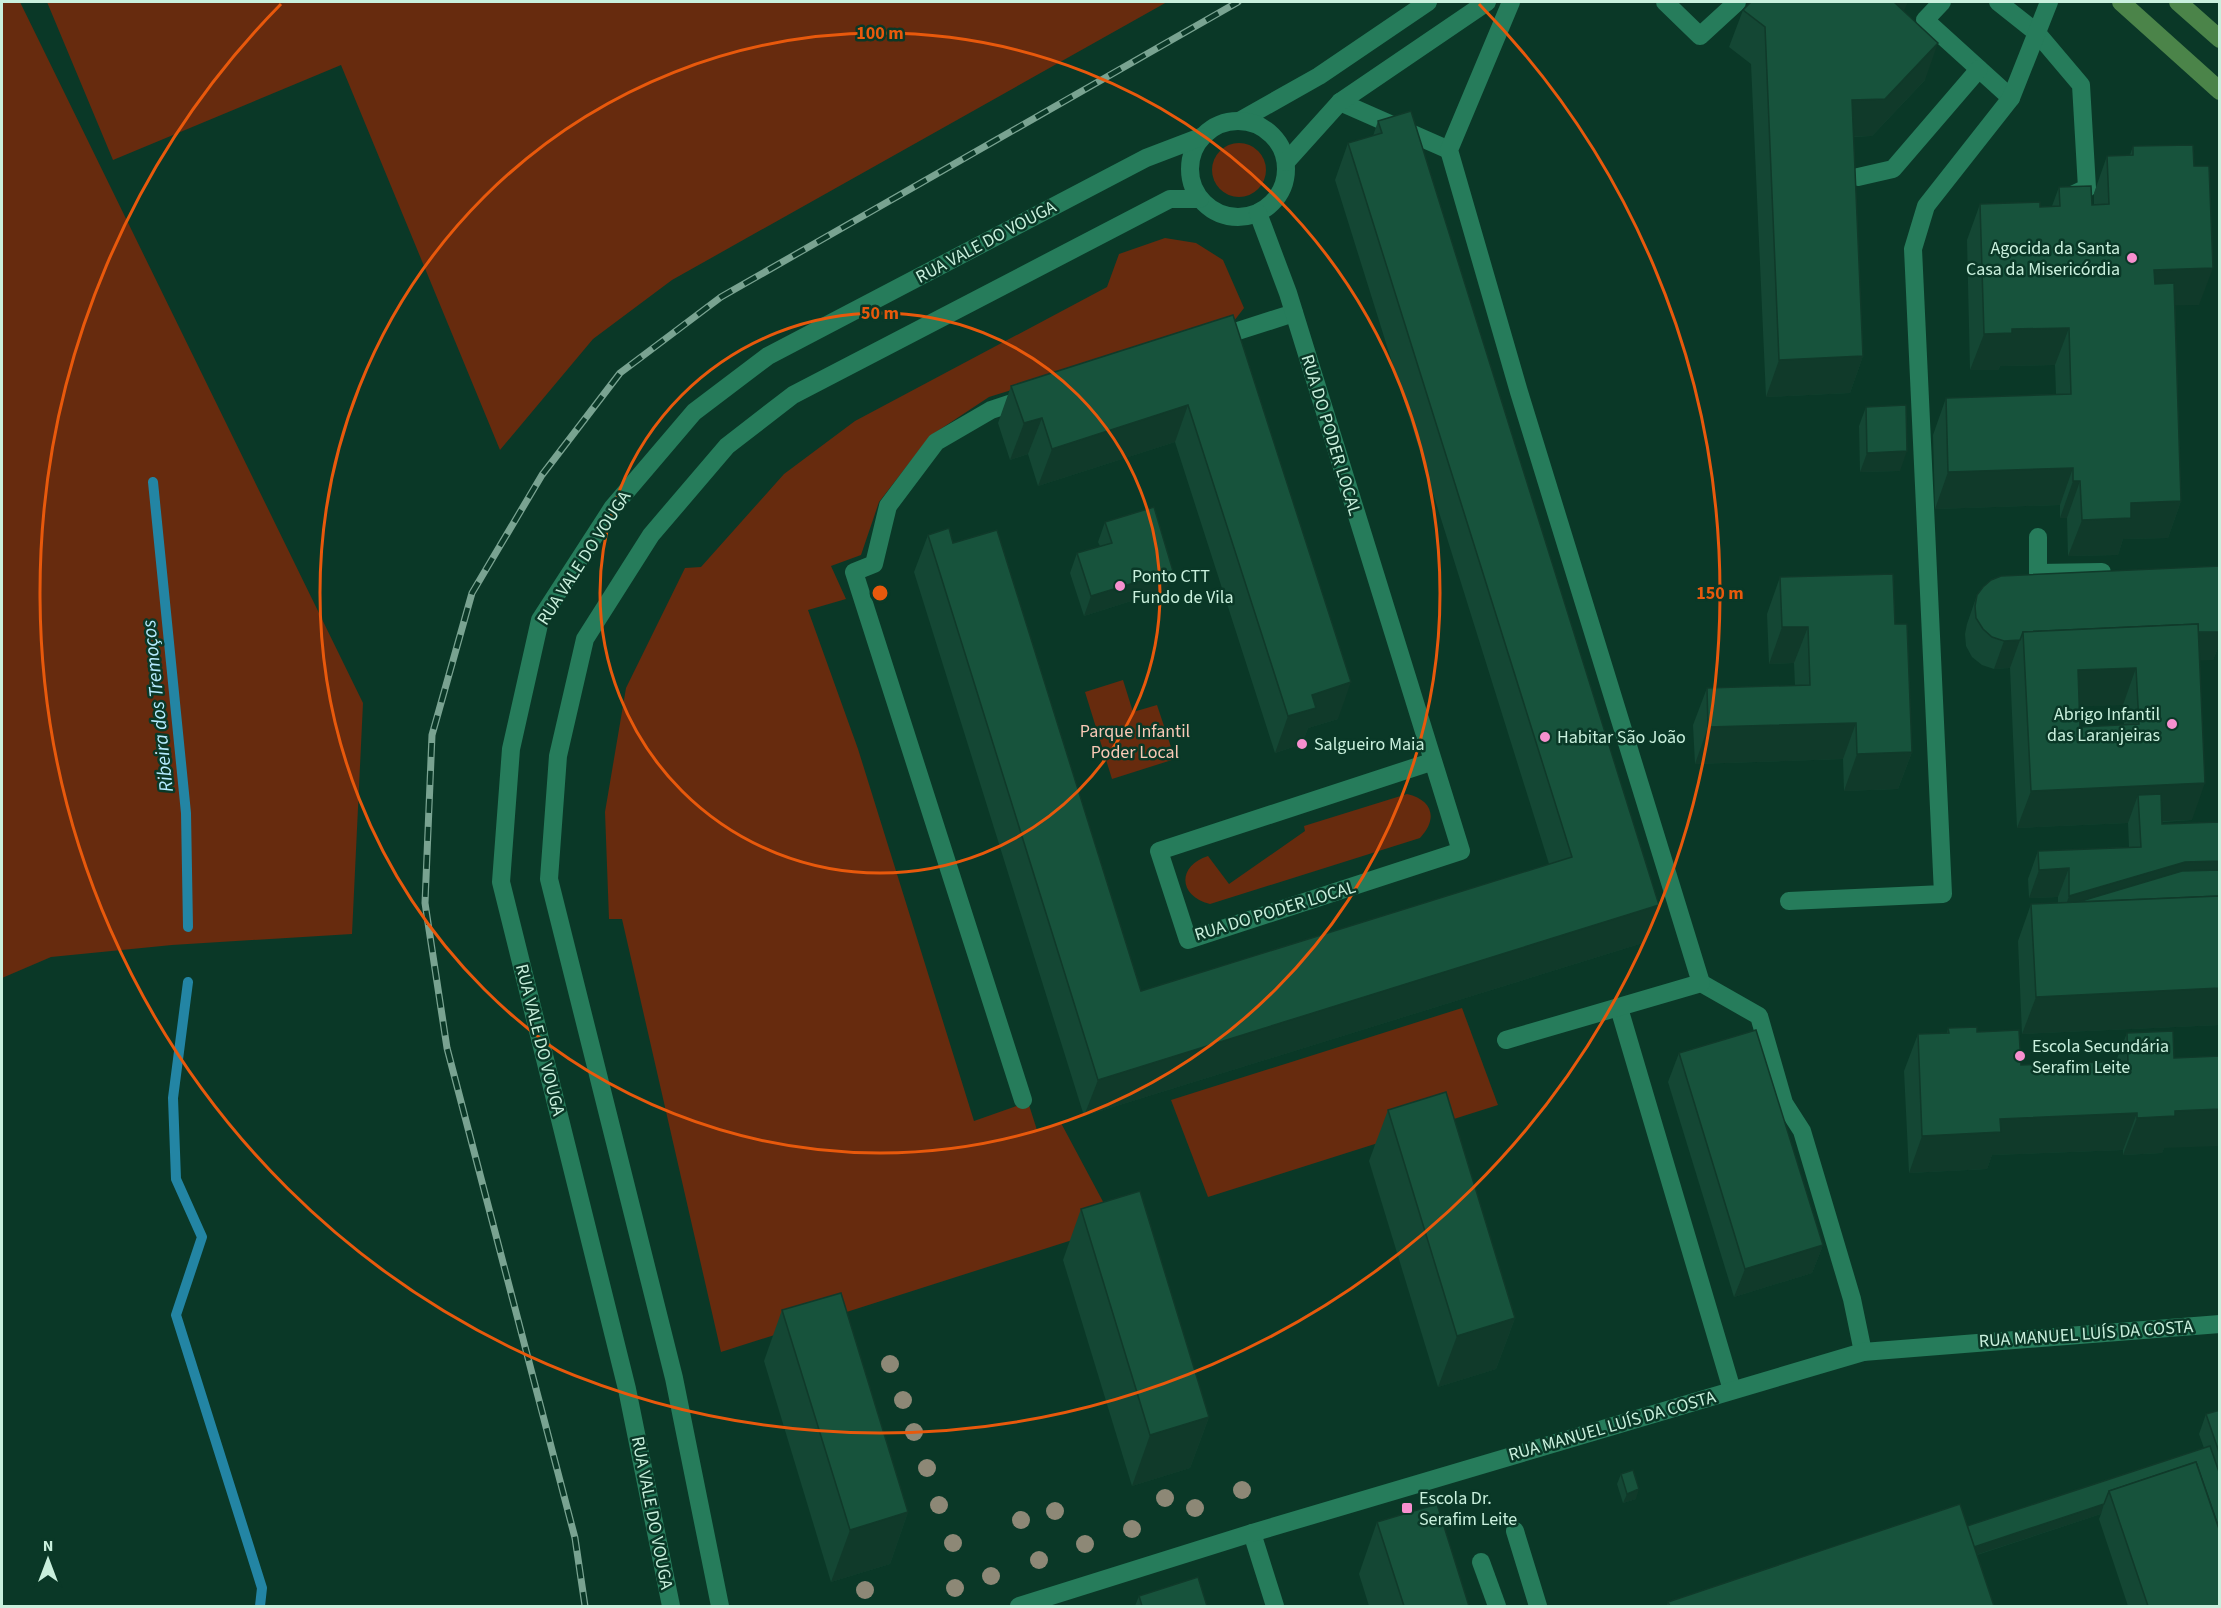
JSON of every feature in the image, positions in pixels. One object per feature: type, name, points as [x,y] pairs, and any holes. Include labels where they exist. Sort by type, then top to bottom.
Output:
[{"type":"street","name":"RUA VALE DO VOUGA","points":[[671,1606],[627,1389],[501,882],[511,749],[540,620],[613,507],[679,429],[694,412],[768,356],[1146,158],[1201,137],[1212,128],[1226,122],[1240,120],[1319,76],[1428,2]]},
{"type":"street","points":[[1286,162],[1340,102],[1487,2]]},
{"type":"street","points":[[1511,2],[1449,150],[1519,392],[1701,983],[1759,1016],[1784,1103],[1802,1131],[1852,1299],[1863,1352]]},
{"type":"street","points":[[1665,2],[1700,36],[1737,2]]},
{"type":"street","points":[[1942,2],[1925,20],[2010,98]]},
{"type":"street","points":[[1998,2],[2037,33],[2081,85],[2086,188],[2054,204]]},
{"type":"street","points":[[1789,900],[1942,894],[1913,249],[1926,206],[2010,98],[2049,2]]},
{"type":"street","points":[[2121,2],[2220,91]]},
{"type":"street","points":[[2178,2],[2220,39]]},
{"type":"street","points":[[1858,177],[1893,169],[1979,69]]},
{"type":"street","points":[[1340,102],[1449,150]]},
{"type":"street","points":[[1201,137],[1193,150],[1190,164],[1192,183],[1200,199],[1215,211],[1233,218],[1258,213],[1277,198],[1287,175],[1286,162],[1277,140],[1268,130],[1255,123],[1240,120]]},
{"type":"street","points":[[720,1606],[674,1378],[549,879],[558,756],[585,639],[651,535],[727,446],[794,395],[1170,199],[1200,199]]},
{"type":"street","name":"RUA DO PODER LOCAL","points":[[1258,213],[1294,313],[1431,762],[1461,851],[1188,940],[1159,851],[1431,762]]},
{"type":"street","points":[[1205,341],[1294,313]]},
{"type":"street","points":[[1023,1100],[854,572],[874,564],[888,506],[936,442],[991,410],[1047,392]]},
{"type":"street","points":[[2038,537],[2038,573],[2118,572]]},
{"type":"street","points":[[1506,1040],[1701,983]]},
{"type":"street","points":[[1619,1008],[1732,1390]]},
{"type":"street","name":"RUA MANUEL LUÍS DA COSTA","points":[[1019,1606],[1252,1533],[1863,1352],[2220,1324]]},
{"type":"street","points":[[1515,1531],[1538,1606]]},
{"type":"street","points":[[1252,1533],[1275,1606]]},
{"type":"street","points":[[1481,1562],[1497,1606]]},
{"type":"green space","points":[[2,2],[20,2],[363,703],[352,934],[172,945],[51,957],[2,978]]},
{"type":"green space","points":[[47,2],[1167,2],[672,280],[593,339],[500,450],[341,65],[113,160]]},
{"type":"green space","points":[[1234,143],[1244,143],[1254,147],[1262,155],[1266,170],[1262,185],[1254,193],[1244,197],[1234,197],[1224,193],[1216,185],[1212,175],[1212,165],[1216,155],[1224,147]]},
{"type":"green space","points":[[1165,238],[1196,243],[1223,260],[1244,308],[1234,321],[989,397],[930,436],[879,502],[861,555],[831,566],[846,599],[808,610],[858,749],[974,1121],[1028,1102],[1037,1130],[1061,1123],[1116,1226],[721,1352],[622,919],[609,919],[605,812],[626,688],[685,568],[701,567],[784,474],[855,421],[1107,287],[1119,254]]},
{"type":"green space","name":"Parque Infantil Poder Local","points":[[1123,680],[1133,712],[1157,705],[1175,759],[1112,779],[1085,692]]},
{"type":"green space","points":[[1407,794],[1423,801],[1430,811],[1429,824],[1420,838],[1210,904],[1199,900],[1187,888],[1185,881],[1187,873],[1198,861],[1208,856],[1229,884],[1305,831],[1304,826]]},
{"type":"green space","points":[[1462,1008],[1498,1105],[1208,1197],[1171,1100]]},
{"type":"building","points":[[1751,2],[1897,2],[1895,3],[1938,43],[1885,99],[1852,100],[1863,356],[1779,360],[1765,27],[1743,10]]},
{"type":"building","name":"Habitar São João","points":[[1411,111],[1659,905],[1098,1080],[928,535],[949,528],[953,543],[997,530],[1141,991],[1572,857],[1348,143],[1382,133],[1378,121]]},
{"type":"building","points":[[2193,145],[2194,166],[2209,166],[2213,268],[2154,270],[2155,284],[2174,283],[2181,501],[2131,503],[2131,518],[2082,520],[2080,481],[2073,481],[2073,468],[1948,472],[1946,398],[2071,394],[2069,328],[2012,329],[2012,333],[1984,334],[1980,204],[2040,202],[2040,207],[2060,206],[2059,187],[2091,186],[2092,205],[2109,204],[2107,156],[2133,155],[2133,146]]},
{"type":"building","points":[[1233,315],[1351,682],[1312,695],[1316,708],[1288,716],[1188,405],[1052,449],[1042,418],[1024,423],[1011,386]]},
{"type":"building","points":[[1906,405],[1907,451],[1867,453],[1866,407]]},
{"type":"building","points":[[1154,507],[1173,571],[1091,596],[1077,553],[1112,543],[1105,522]]},
{"type":"building","points":[[2220,566],[2220,632],[2198,632],[2198,624],[2023,632],[2020,640],[2004,641],[1992,637],[1976,618],[1977,595],[1991,580],[2001,576]]},
{"type":"building","points":[[1893,574],[1895,624],[1907,624],[1912,752],[1857,754],[1856,723],[1708,727],[1707,688],[1810,685],[1808,627],[1782,627],[1780,577]]},
{"type":"building","points":[[2198,624],[2205,783],[2031,791],[2023,632]],"holes":[[[2136,668],[2139,724],[2080,727],[2078,670]]]},
{"type":"building","points":[[2161,794],[2162,824],[2220,822],[2220,861],[2185,862],[2069,896],[2069,868],[2039,870],[2038,851],[2141,847],[2138,795]]},
{"type":"building","points":[[2220,870],[2220,896],[2078,902],[2182,871]]},
{"type":"building","points":[[2220,896],[2220,988],[2036,997],[2031,904]]},
{"type":"building","points":[[1977,1027],[1977,1032],[2019,1030],[2021,1065],[2128,1061],[2127,1033],[2173,1031],[2174,1058],[2220,1056],[2220,1109],[2175,1111],[2175,1116],[2137,1118],[2137,1113],[2000,1119],[2001,1132],[1922,1136],[1918,1034],[1949,1033],[1948,1028]]},
{"type":"building","points":[[1756,1030],[1823,1245],[1745,1269],[1679,1053]]},
{"type":"building","points":[[1446,1092],[1515,1318],[1457,1336],[1388,1110]]},
{"type":"building","points":[[1140,1191],[1209,1417],[1150,1435],[1081,1209]]},
{"type":"building","points":[[841,1293],[908,1512],[850,1530],[782,1310]]},
{"type":"building","points":[[2220,1410],[2220,1455],[2206,1414]]},
{"type":"building","points":[[2210,1446],[2220,1475],[2220,1531],[2196,1462],[2109,1491],[2104,1504],[1974,1547],[1967,1526]]},
{"type":"building","points":[[2196,1462],[2220,1532],[2220,1606],[2148,1606],[2109,1491]]},
{"type":"building","points":[[1633,1470],[1639,1489],[1627,1494],[1621,1474]]},
{"type":"building","points":[[1437,1504],[1469,1606],[1404,1606],[1377,1522]]},
{"type":"building","points":[[1960,1504],[1994,1606],[1670,1606],[1668,1602]]},
{"type":"building","points":[[1198,1577],[1207,1606],[1142,1606],[1139,1596]]},
{"type":"waterway","name":"Ribeira dos Tremoços","points":[[153,482],[186,813],[188,927]]},
{"type":"waterway","points":[[188,982],[173,1098],[176,1179],[202,1237],[176,1315],[262,1588],[260,1606]]},
{"type":"railway","points":[[585,1606],[575,1538],[447,1048],[425,903],[432,735],[472,593],[542,475],[620,373],[721,297],[1238,2]]},
{"type":"place","name":"Agocida da Santa Casa da Misericórdia","points":[[2132,258]]},
{"type":"place","name":"Ponto CTT Fundo de Vila","points":[[1120,586]]},
{"type":"place","name":"Abrigo Infantil das Laranjeiras","points":[[2172,724]]},
{"type":"place","name":"Habitar São João","points":[[1545,737]]},
{"type":"place","name":"Salgueiro Maia","points":[[1302,744]]},
{"type":"place","name":"Escola Secundária Serafim Leite","points":[[2020,1056]]},
{"type":"place","name":"Escola Dr. Serafim Leite","points":[[1407,1508]]}]
